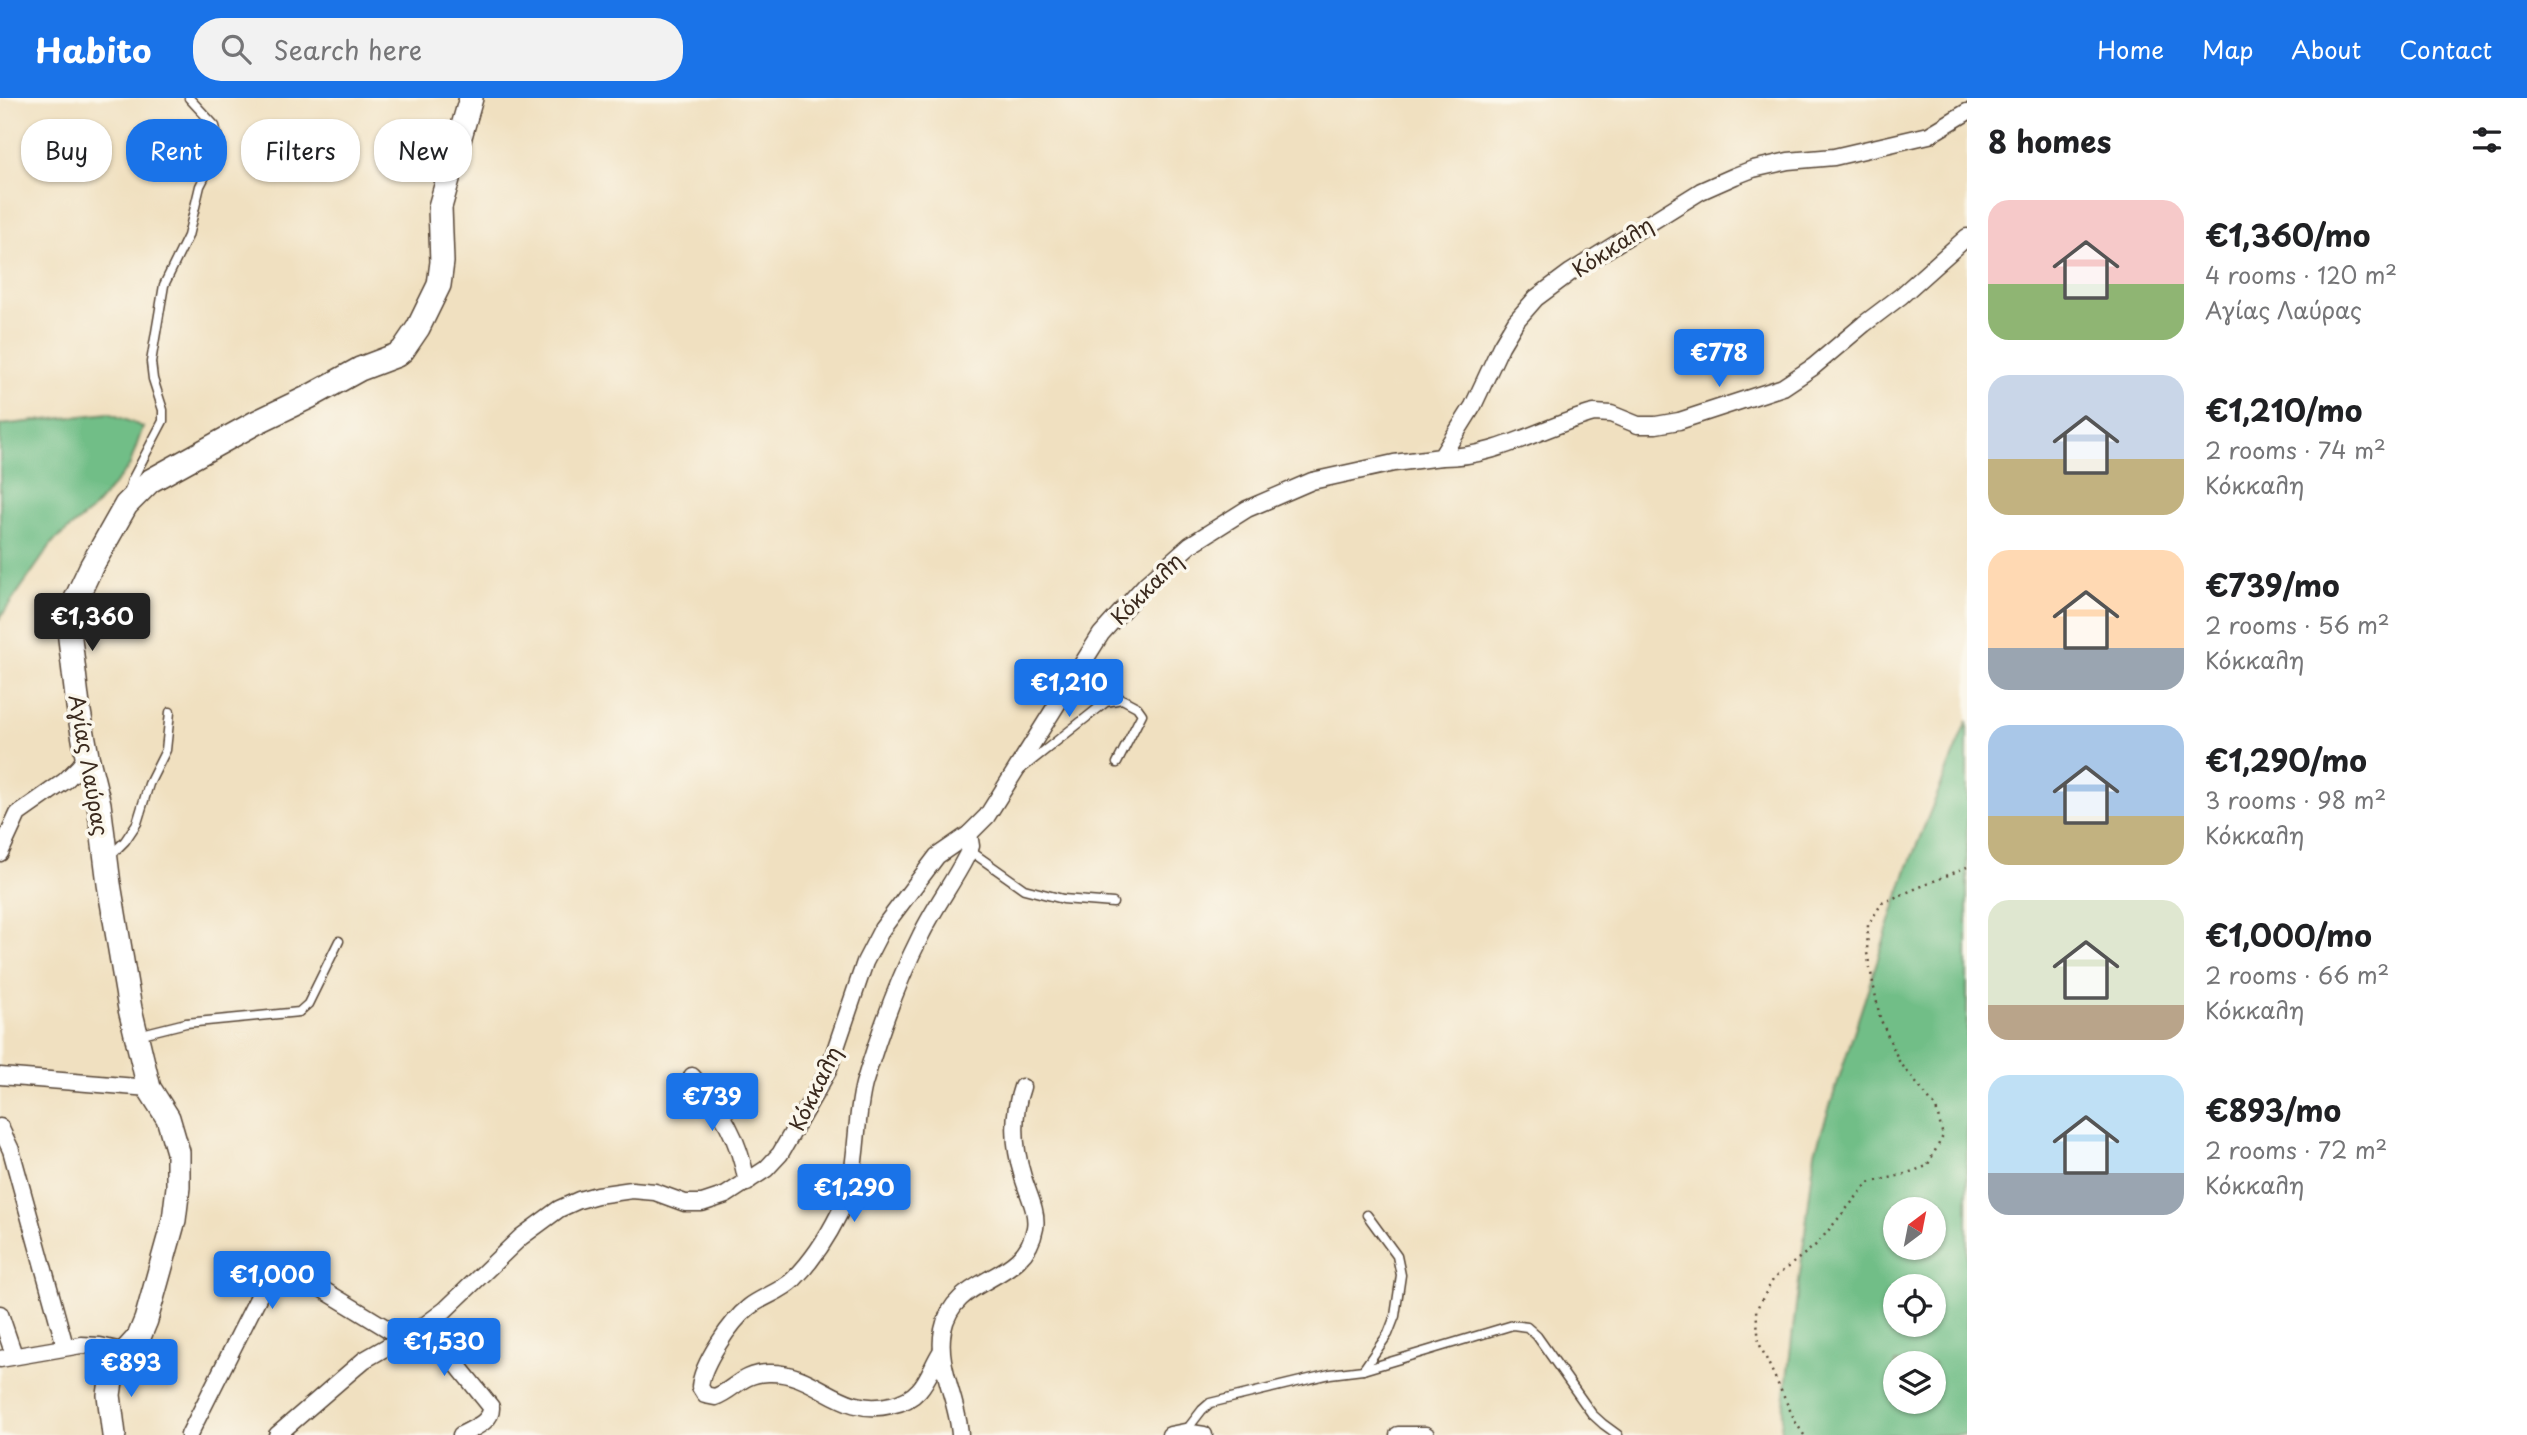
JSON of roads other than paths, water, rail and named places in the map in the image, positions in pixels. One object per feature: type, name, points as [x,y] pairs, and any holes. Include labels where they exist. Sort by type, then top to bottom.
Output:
[{"type":"street","name":"Αγίας Λαύρας","points":[[126,1352],[139,1338],[146,1320],[173,1228],[178,1187],[178,1152],[168,1118],[149,1088],[122,969],[99,804],[87,756],[69,648],[70,616],[91,567],[127,505],[144,485],[173,467],[353,373],[404,350],[439,285],[442,262],[440,207],[471,98]]},
{"type":"street","name":"Κόκκαλη","points":[[287,1432],[364,1360],[425,1325],[453,1304],[529,1230],[559,1209],[579,1200],[615,1191],[643,1190],[685,1203],[702,1203],[726,1195],[766,1169],[780,1154],[823,1080],[865,962],[882,929],[937,856],[969,842],[1101,634],[1146,584],[1190,545],[1247,509],[1312,481],[1394,463],[1441,457],[1473,406],[1501,346],[1516,321],[1536,298],[1571,272],[1700,191],[1753,169],[1788,161],[1834,157],[1929,135],[1967,112]]},
{"type":"street","points":[[1441,457],[1460,457],[1497,448],[1594,413],[1604,412],[1646,426],[1679,421],[1783,387],[1813,367],[1901,296],[1967,237]]},
{"type":"street","points":[[0,853],[18,814],[65,781],[87,756]]},
{"type":"street","points":[[941,1352],[925,1381],[913,1395],[896,1404],[873,1409],[856,1407],[798,1377],[785,1374],[764,1373],[748,1376],[715,1397],[705,1395],[700,1387],[709,1363],[734,1323],[749,1307],[782,1289],[794,1279],[839,1214],[852,1176],[859,1108],[865,1083],[890,1010],[920,936],[969,842]]},
{"type":"street","points":[[0,1076],[149,1088]]},
{"type":"street","points":[[692,1076],[723,1113],[739,1149],[747,1183]]},
{"type":"street","points":[[960,1435],[941,1352],[942,1332],[954,1305],[969,1291],[1019,1261],[1036,1225],[1016,1142],[1017,1107],[1022,1087]]},
{"type":"street","points":[[0,1127],[11,1150],[65,1346]]},
{"type":"street","points":[[189,1435],[266,1282],[281,1272],[294,1272],[401,1337]]},
{"type":"street","points":[[0,1314],[7,1357],[65,1346],[100,1346],[126,1352],[115,1366],[110,1383],[114,1435]]},
{"type":"street","points":[[425,1325],[491,1407],[492,1412],[488,1419],[461,1435]]},
{"type":"street","points":[[1178,1434],[1204,1435]]},
{"type":"street","points":[[1398,1435],[1426,1435]]},
{"type":"lane","points":[[127,505],[132,480],[163,421],[151,362],[164,285],[188,236],[200,186],[219,143],[215,125],[189,98]]},
{"type":"lane","points":[[1015,771],[1028,765],[1106,702],[1122,699],[1137,707],[1142,714],[1116,763]]},
{"type":"lane","points":[[106,859],[125,841],[136,823],[149,784],[166,750],[170,712]]},
{"type":"lane","points":[[969,842],[1024,889],[1063,899],[1113,903]]},
{"type":"lane","points":[[137,1035],[186,1023],[299,1012],[308,1004],[339,941]]},
{"type":"lane","points":[[1363,1370],[1388,1334],[1395,1316],[1401,1275],[1397,1255],[1367,1216]]},
{"type":"lane","points":[[1178,1434],[1210,1403],[1330,1374],[1363,1370],[1521,1325],[1537,1336],[1592,1414],[1618,1435]]}]
